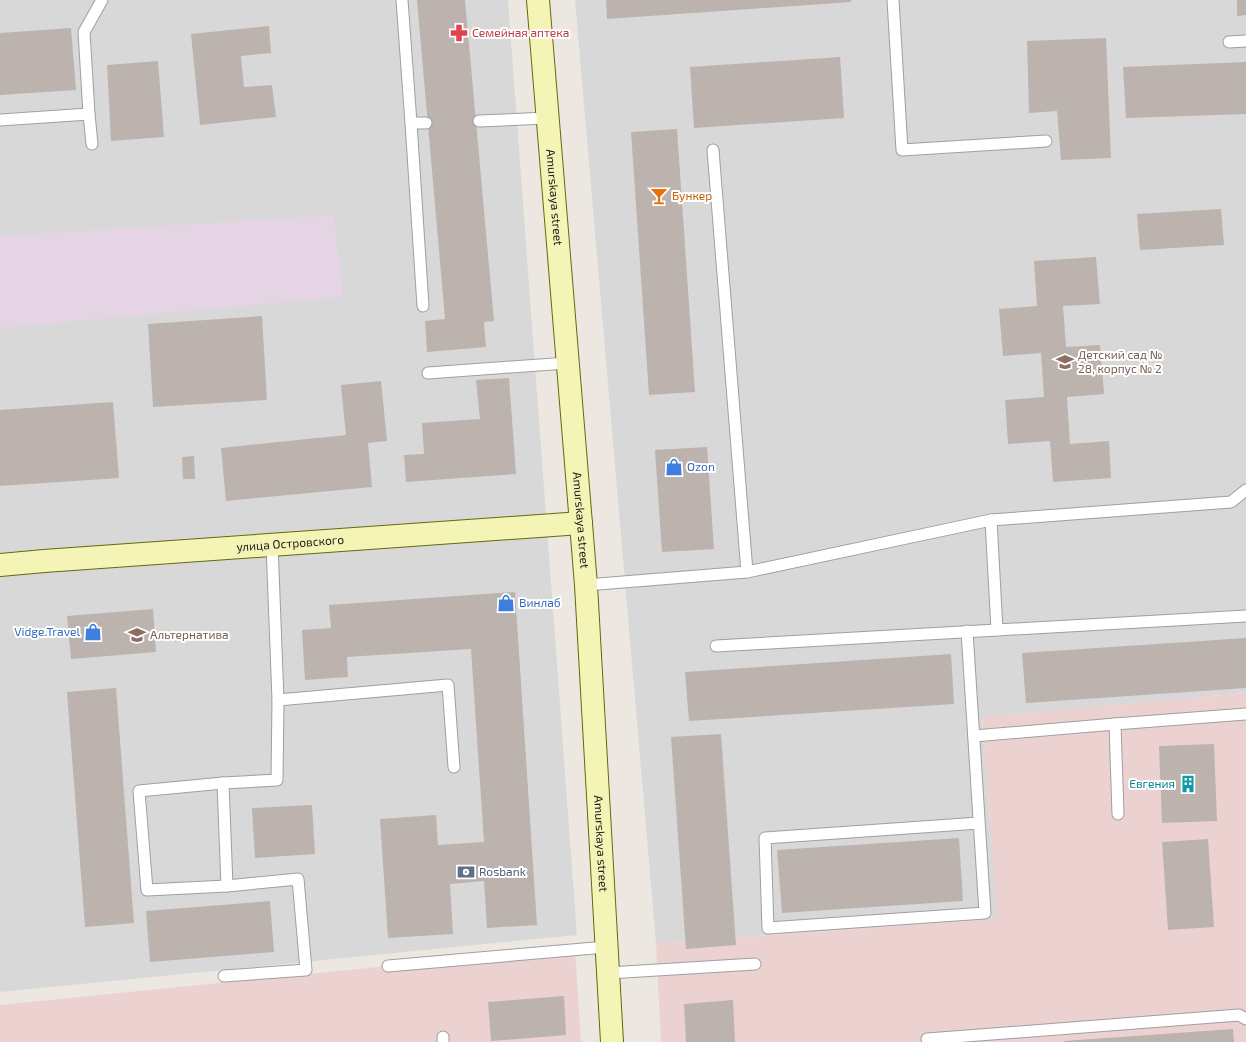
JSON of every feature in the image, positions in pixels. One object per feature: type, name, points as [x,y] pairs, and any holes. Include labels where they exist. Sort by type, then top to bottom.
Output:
[{"type":"street","name":"Amurskaya street","points":[[538,0],[586,585],[612,1042]]},
{"type":"street","name":"улица Островского","points":[[0,565],[44,560],[581,523]]},
{"type":"lane","points":[[92,144],[84,32],[102,0]]},
{"type":"lane","points":[[402,0],[423,306]]},
{"type":"lane","points":[[893,0],[902,150],[1046,141]]},
{"type":"lane","points":[[1229,42],[1246,41]]},
{"type":"lane","points":[[0,120],[89,114]]},
{"type":"lane","points":[[479,121],[547,118]]},
{"type":"lane","points":[[411,123],[426,123]]},
{"type":"lane","points":[[713,150],[747,572]]},
{"type":"lane","points":[[428,374],[567,363]]},
{"type":"lane","points":[[586,585],[747,572],[991,520],[1230,502],[1246,490]]},
{"type":"lane","points":[[991,520],[997,630]]},
{"type":"lane","points":[[224,976],[306,970],[298,879],[227,886],[147,890],[139,792],[223,783],[277,780],[278,700],[272,544]]},
{"type":"lane","points":[[716,646],[1246,616]]},
{"type":"lane","points":[[968,631],[980,822],[985,913],[768,928],[765,838],[980,822]]},
{"type":"lane","points":[[278,700],[448,685],[454,767]]},
{"type":"lane","points":[[974,736],[1246,714]]},
{"type":"lane","points":[[1115,724],[1118,814]]},
{"type":"lane","points":[[223,783],[227,886]]},
{"type":"lane","points":[[388,966],[606,948]]},
{"type":"lane","points":[[608,974],[755,964]]},
{"type":"lane","points":[[927,1040],[1240,1014],[1246,1019]]},
{"type":"shaded area","points":[[0,0],[508,0],[577,935],[0,992]]},
{"type":"shaded area","points":[[575,0],[1246,0],[1246,693],[982,717],[998,919],[656,943]]},
{"type":"shaded area","points":[[334,215],[343,297],[0,328],[0,236]]},
{"type":"shaded area","points":[[1246,693],[1246,1042],[661,1042],[656,943],[997,919],[982,717]]},
{"type":"shaded area","points":[[547,950],[575,950],[581,1042],[0,1042],[0,1005]]},
{"type":"building","points":[[417,0],[465,0],[494,321],[484,322],[486,347],[427,352],[425,321],[445,319]]},
{"type":"building","points":[[606,0],[851,0],[851,2],[607,19]]},
{"type":"building","points":[[1237,0],[1246,0],[1246,15],[1237,16]]},
{"type":"building","points":[[269,26],[271,53],[241,56],[244,87],[272,85],[276,117],[200,125],[191,34]]},
{"type":"building","points":[[71,28],[76,90],[0,95],[0,33]]},
{"type":"building","points":[[1106,38],[1111,158],[1061,160],[1057,111],[1029,113],[1027,41]]},
{"type":"building","points":[[840,57],[844,118],[694,128],[690,67]]},
{"type":"building","points":[[158,61],[164,137],[111,141],[107,65]]},
{"type":"building","points":[[1246,62],[1246,114],[1126,118],[1123,67]]},
{"type":"building","points":[[677,129],[695,392],[649,395],[631,132]]},
{"type":"building","points":[[1221,209],[1224,245],[1140,250],[1137,214]]},
{"type":"building","points":[[1096,257],[1100,304],[1063,306],[1066,347],[1100,345],[1104,394],[1067,397],[1070,444],[1109,441],[1111,478],[1053,482],[1050,441],[1008,444],[1005,400],[1044,397],[1041,353],[1003,356],[999,309],[1037,306],[1034,261]]},
{"type":"building","points":[[262,316],[267,400],[153,407],[148,324]]},
{"type":"building","points":[[509,378],[516,474],[406,482],[404,455],[424,454],[422,423],[480,419],[476,380]]},
{"type":"building","points":[[381,381],[387,441],[368,443],[372,487],[226,501],[221,448],[346,435],[341,385]]},
{"type":"building","points":[[113,402],[119,478],[0,486],[0,410]]},
{"type":"building","points":[[707,447],[714,549],[662,552],[655,450]]},
{"type":"building","points":[[194,456],[195,479],[183,479],[182,457]]},
{"type":"building","points":[[515,592],[537,925],[487,928],[484,881],[450,884],[453,934],[388,938],[380,819],[436,815],[438,845],[484,842],[471,649],[347,657],[348,677],[305,680],[302,630],[331,628],[329,605]]},
{"type":"building","points":[[153,609],[156,652],[71,659],[67,616]]},
{"type":"building","points":[[1246,638],[1246,688],[1026,703],[1022,653]]},
{"type":"building","points":[[951,654],[954,704],[689,721],[685,672]]},
{"type":"building","points":[[116,688],[134,923],[85,927],[67,692]]},
{"type":"building","points":[[721,734],[736,945],[686,949],[671,737]]},
{"type":"building","name":"Евгения","points":[[1214,744],[1217,821],[1162,823],[1159,746]]},
{"type":"building","points":[[312,805],[315,854],[255,858],[252,808]]},
{"type":"building","points":[[959,838],[963,901],[782,913],[777,850]]},
{"type":"building","points":[[1208,839],[1214,927],[1168,930],[1162,842]]},
{"type":"building","points":[[270,901],[274,952],[150,962],[146,911]]},
{"type":"building","points":[[564,996],[566,1035],[491,1041],[488,1002]]},
{"type":"building","points":[[733,1000],[735,1042],[686,1042],[684,1004]]},
{"type":"building","points":[[1233,1029],[1234,1042],[1064,1042],[1064,1041]]},
{"type":"place","name":"Семейная аптека","points":[[459,33]]},
{"type":"place","name":"Бункер","points":[[659,196]]},
{"type":"place","name":"Детский сад № 28, корпус № 2","points":[[1065,362]]},
{"type":"place","name":"Ozon","points":[[674,467]]},
{"type":"place","name":"Винлаб","points":[[506,603]]},
{"type":"place","name":"Vidge.Travel","points":[[93,632]]},
{"type":"place","name":"Альтернатива","points":[[137,635]]},
{"type":"place","name":"Евгения","points":[[1188,784]]},
{"type":"place","name":"Rosbank","points":[[466,872]]}]
